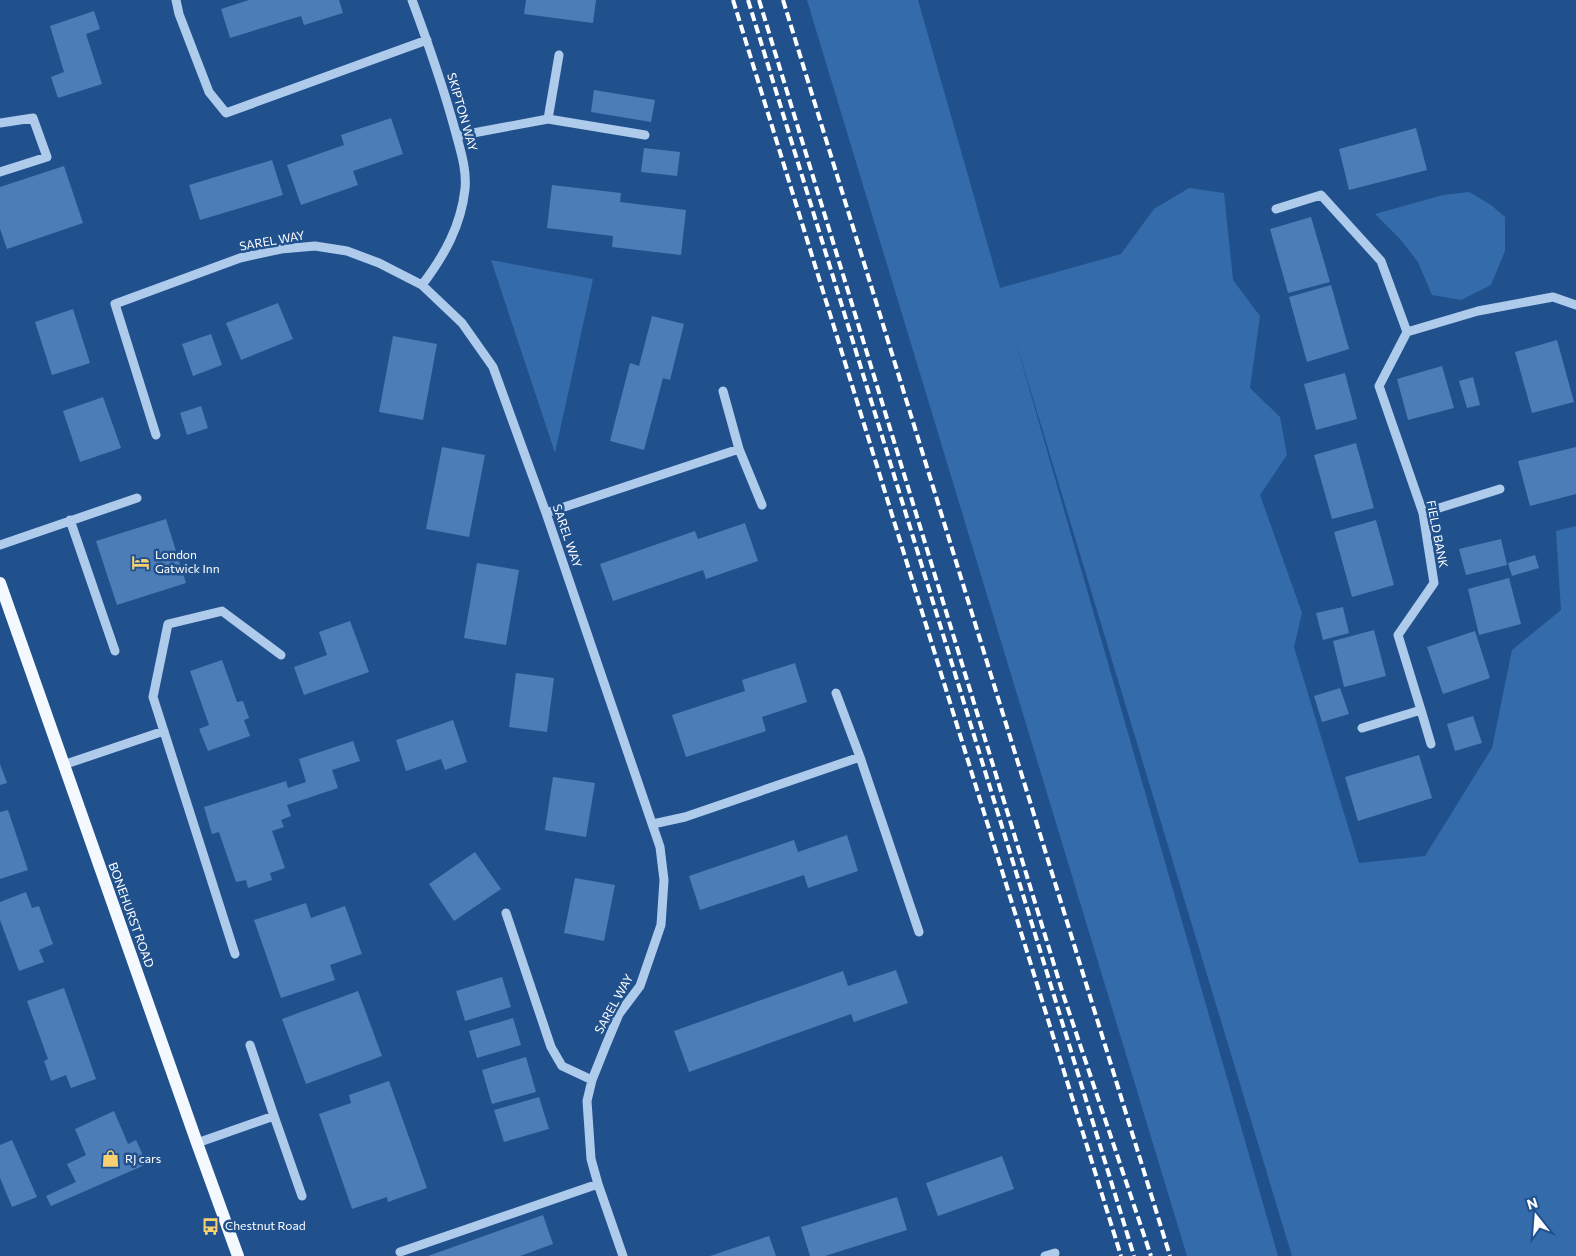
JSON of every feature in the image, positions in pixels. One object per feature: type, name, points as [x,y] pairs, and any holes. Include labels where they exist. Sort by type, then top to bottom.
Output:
[{"type":"main road","name":"BONEHURST ROAD","points":[[0,583],[2,598],[238,1256]]},
{"type":"street","points":[[176,0],[179,14],[209,92],[226,113],[427,40]]},
{"type":"street","name":"SKIPTON WAY","points":[[412,0],[427,40],[457,136],[463,158],[465,188],[459,219],[450,242],[422,285]]},
{"type":"street","points":[[548,119],[559,54]]},
{"type":"street","points":[[0,123],[33,118],[47,157],[0,172]]},
{"type":"street","points":[[457,136],[548,119],[645,135]]},
{"type":"street","points":[[1276,209],[1321,195],[1380,261],[1406,332],[1478,311],[1553,297],[1576,306]]},
{"type":"street","name":"SAREL WAY","points":[[156,435],[115,304],[240,258],[281,249],[315,246],[347,250],[379,263],[422,285],[462,323],[494,368],[546,513],[660,847],[664,880],[660,925],[640,986],[620,1014],[592,1080],[587,1101],[591,1159],[624,1256]]},
{"type":"street","name":"FIELD BANK","points":[[1406,332],[1379,386],[1423,513],[1434,583],[1398,635],[1431,744]]},
{"type":"street","points":[[723,391],[738,449],[762,505]]},
{"type":"street","points":[[546,513],[738,449]]},
{"type":"street","points":[[1423,513],[1500,489]]},
{"type":"street","points":[[0,544],[137,498]]},
{"type":"street","points":[[70,520],[115,652]]},
{"type":"street","points":[[235,954],[205,855],[153,697],[168,624],[222,611],[281,655]]},
{"type":"street","points":[[836,693],[860,757],[919,932]]},
{"type":"street","points":[[1362,728],[1421,710]]},
{"type":"street","points":[[63,765],[164,731]]},
{"type":"street","points":[[653,824],[685,817],[860,757]]},
{"type":"street","points":[[506,913],[551,1047],[562,1066],[592,1080]]},
{"type":"street","points":[[250,1045],[302,1196]]},
{"type":"street","points":[[197,1143],[274,1116]]},
{"type":"street","points":[[400,1252],[598,1184]]},
{"type":"street","points":[[1045,1256],[1055,1253]]},
{"type":"shaded area","points":[[807,0],[918,0],[1000,288],[1121,254],[1154,209],[1189,188],[1224,193],[1233,280],[1260,316],[1250,388],[1280,417],[1287,455],[1260,495],[1302,613],[1294,647],[1359,863],[1425,856],[1492,748],[1512,650],[1561,610],[1556,531],[1576,526],[1576,1256],[1292,1256],[1015,339],[1278,1256],[1187,1256]]},
{"type":"shaded area","points":[[1469,192],[1491,205],[1505,217],[1505,251],[1491,285],[1461,300],[1432,295],[1418,262],[1401,240],[1375,214],[1443,195]]},
{"type":"shaded area","points":[[491,260],[593,279],[555,453]]},
{"type":"building","points":[[249,0],[339,0],[343,13],[304,25],[301,16],[230,38],[221,9]]},
{"type":"building","points":[[526,0],[596,0],[593,23],[524,14]]},
{"type":"building","points":[[94,11],[100,29],[86,34],[102,84],[58,98],[51,77],[64,72],[50,26]]},
{"type":"building","points":[[594,90],[655,100],[651,122],[591,112]]},
{"type":"building","points":[[391,118],[403,154],[353,171],[358,185],[301,205],[287,165],[344,145],[341,135]]},
{"type":"building","points":[[1416,128],[1427,170],[1349,190],[1339,149]]},
{"type":"building","points":[[644,148],[680,152],[677,176],[641,172]]},
{"type":"building","points":[[272,160],[283,195],[200,220],[189,185]]},
{"type":"building","points":[[64,166],[83,223],[7,249],[0,229],[0,187]]},
{"type":"building","points":[[552,185],[621,193],[620,202],[686,210],[681,255],[612,247],[613,236],[547,228]]},
{"type":"building","points":[[1311,217],[1330,282],[1288,293],[1270,229]]},
{"type":"building","points":[[1331,285],[1349,349],[1307,362],[1289,297]]},
{"type":"building","points":[[278,303],[293,339],[241,360],[226,323]]},
{"type":"building","points":[[73,309],[90,363],[52,375],[35,322]]},
{"type":"building","points":[[652,316],[684,324],[670,380],[663,378],[644,450],[610,441],[630,363],[639,366]]},
{"type":"building","points":[[211,334],[222,365],[193,376],[182,344]]},
{"type":"building","points":[[393,336],[437,344],[423,420],[379,412]]},
{"type":"building","points":[[1557,340],[1574,402],[1532,413],[1515,352]]},
{"type":"building","points":[[1442,366],[1454,408],[1408,420],[1397,379]]},
{"type":"building","points":[[1345,373],[1357,419],[1316,430],[1304,384]]},
{"type":"building","points":[[1473,377],[1480,405],[1467,408],[1459,381]]},
{"type":"building","points":[[103,397],[121,448],[80,462],[63,411]]},
{"type":"building","points":[[201,406],[208,428],[187,435],[180,413]]},
{"type":"building","points":[[1356,443],[1374,508],[1332,519],[1314,455]]},
{"type":"building","points":[[442,447],[485,455],[469,537],[426,529]]},
{"type":"building","points":[[1576,447],[1576,494],[1530,506],[1518,461]]},
{"type":"building","name":"London Gatwick Inn","points":[[166,519],[186,583],[117,605],[96,541]]},
{"type":"building","points":[[1376,520],[1394,585],[1352,597],[1334,532]]},
{"type":"building","points":[[745,523],[758,561],[706,579],[703,570],[613,601],[600,564],[695,531],[698,539]]},
{"type":"building","points":[[1501,539],[1507,565],[1466,575],[1459,549]]},
{"type":"building","points":[[1535,555],[1539,568],[1512,576],[1508,563]]},
{"type":"building","points":[[477,563],[519,570],[506,645],[464,638]]},
{"type":"building","points":[[1509,578],[1521,624],[1479,635],[1468,589]]},
{"type":"building","points":[[1343,607],[1349,633],[1323,640],[1316,613]]},
{"type":"building","points":[[350,621],[369,672],[304,695],[294,667],[327,655],[319,632]]},
{"type":"building","points":[[1374,630],[1386,676],[1344,687],[1333,641]]},
{"type":"building","points":[[1475,631],[1490,678],[1443,694],[1427,647]]},
{"type":"building","points":[[222,660],[237,702],[243,701],[249,718],[244,720],[250,736],[208,751],[199,729],[209,725],[190,671]]},
{"type":"building","points":[[795,663],[807,702],[762,717],[766,731],[686,757],[672,715],[745,691],[742,680]]},
{"type":"building","points":[[516,673],[554,678],[547,732],[509,727]]},
{"type":"building","points":[[1340,688],[1349,714],[1322,722],[1314,696]]},
{"type":"building","points":[[1473,716],[1482,743],[1455,751],[1447,724]]},
{"type":"building","points":[[453,720],[467,762],[445,770],[441,759],[406,771],[396,740]]},
{"type":"building","points":[[353,741],[360,761],[332,770],[338,788],[287,805],[291,816],[281,820],[284,827],[272,831],[285,868],[270,873],[272,880],[248,888],[246,880],[236,882],[219,832],[212,834],[204,807],[286,781],[288,788],[306,782],[299,759]]},
{"type":"building","points":[[1419,755],[1432,798],[1358,821],[1345,777]]},
{"type":"building","points":[[0,764],[7,783],[0,785]]},
{"type":"building","points":[[553,777],[595,783],[586,837],[545,830]]},
{"type":"building","points":[[8,810],[28,870],[0,879],[0,812]]},
{"type":"building","points":[[847,835],[858,871],[808,888],[804,875],[700,910],[689,876],[794,840],[798,852]]},
{"type":"building","points":[[475,852],[501,889],[454,921],[429,884]]},
{"type":"building","points":[[575,878],[615,885],[604,941],[564,933]]},
{"type":"building","points":[[26,892],[32,908],[39,906],[53,944],[39,950],[44,962],[19,971],[0,920],[0,902]]},
{"type":"building","points":[[306,903],[311,918],[345,906],[362,954],[330,965],[335,980],[281,998],[254,920]]},
{"type":"building","points":[[896,970],[908,1003],[854,1022],[851,1014],[689,1072],[674,1031],[843,971],[848,986]]},
{"type":"building","points":[[502,977],[511,1007],[465,1021],[456,991]]},
{"type":"building","points":[[64,988],[96,1079],[71,1088],[66,1075],[51,1081],[44,1061],[48,1059],[27,1001]]},
{"type":"building","points":[[358,991],[382,1056],[306,1084],[282,1019]]},
{"type":"building","points":[[513,1018],[521,1045],[477,1058],[469,1031]]},
{"type":"building","points":[[526,1057],[536,1092],[492,1104],[482,1070]]},
{"type":"building","points":[[389,1081],[427,1188],[388,1202],[387,1197],[352,1209],[319,1114],[351,1103],[349,1095]]},
{"type":"building","points":[[539,1097],[549,1129],[504,1142],[494,1110]]},
{"type":"building","name":"RJ cars","points":[[114,1111],[128,1144],[136,1140],[147,1164],[51,1206],[46,1196],[76,1182],[67,1164],[86,1155],[75,1129]]},
{"type":"building","points":[[12,1140],[37,1197],[12,1207],[0,1178],[0,1145]]},
{"type":"building","points":[[1002,1156],[1014,1189],[938,1216],[926,1183]]},
{"type":"building","points":[[897,1197],[907,1230],[825,1256],[810,1256],[801,1227]]},
{"type":"building","points":[[543,1215],[553,1244],[520,1256],[428,1256]]},
{"type":"building","points":[[769,1236],[776,1256],[710,1256]]},
{"type":"railway","points":[[733,0],[1121,1256]]},
{"type":"railway","points":[[748,0],[1134,1256]]},
{"type":"railway","points":[[759,0],[1063,994],[1151,1256]]},
{"type":"railway","points":[[783,0],[1170,1256]]},
{"type":"place","name":"London Gatwick Inn","points":[[141,562]]},
{"type":"place","name":"RJ cars","points":[[111,1159]]},
{"type":"place","name":"Chestnut Road","points":[[211,1226]]}]
